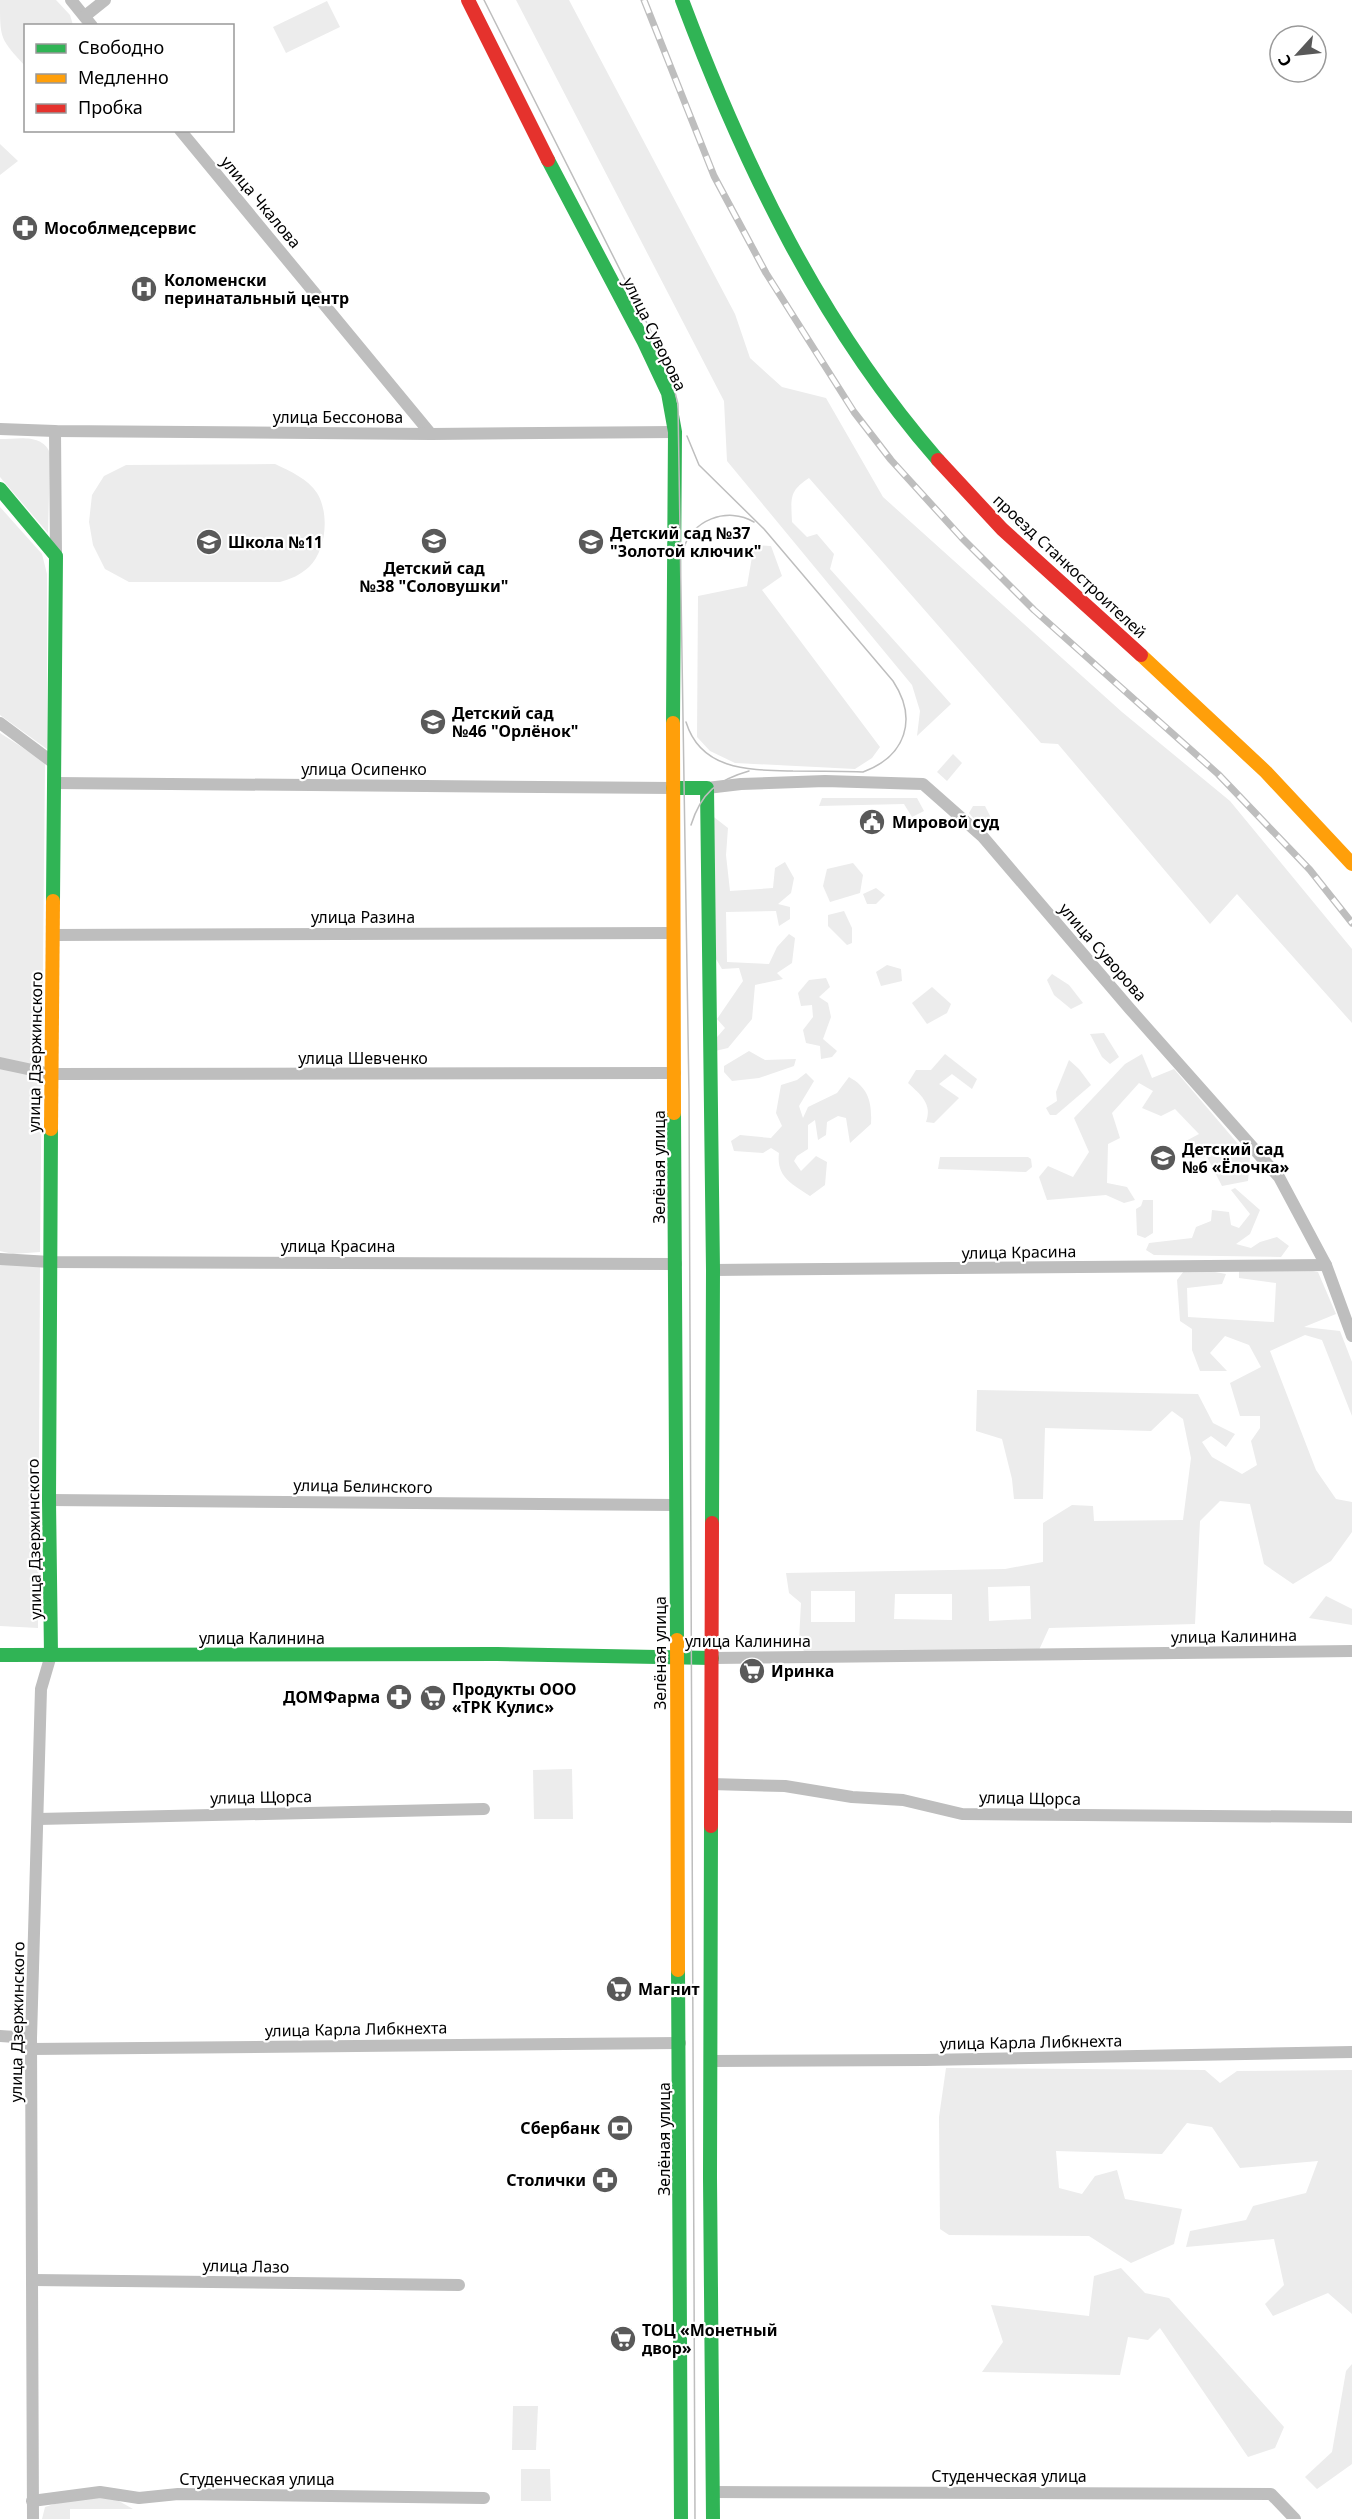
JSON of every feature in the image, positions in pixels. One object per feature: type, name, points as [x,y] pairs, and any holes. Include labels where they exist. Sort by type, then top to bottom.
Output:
[{"type":"street","points":[[71,0],[89,21],[105,0]]},
{"type":"street","name":"улица Суворова","points":[[468,0],[669,393],[675,432],[673,788]]},
{"type":"street","name":"проезд Станкостроителей","points":[[681,0],[735,135],[801,266],[856,353],[918,435],[969,495],[1027,553],[1249,753],[1309,813],[1352,864]]},
{"type":"street","name":"улица Чкалова","points":[[182,132],[431,434]]},
{"type":"street","name":"улица Бессонова","points":[[0,429],[431,434],[675,432]]},
{"type":"street","name":"улица Дзержинского","points":[[33,2519],[31,2043],[41,1689],[51,1655],[49,1500],[51,1074],[58,530],[55,431]]},
{"type":"street","points":[[0,489],[56,556]]},
{"type":"street","points":[[0,723],[55,764]]},
{"type":"street","name":"улица Суворова","points":[[707,788],[741,784],[825,781],[923,784],[983,837],[1119,997],[1279,1177],[1326,1265],[1352,1336]]},
{"type":"street","name":"улица Осипенко","points":[[54,783],[673,788]]},
{"type":"street","points":[[673,788],[707,788],[713,1270],[711,1784],[713,2519]]},
{"type":"street","name":"Зелёная улица","points":[[673,788],[681,2519]]},
{"type":"street","name":"улица Разина","points":[[53,935],[674,933]]},
{"type":"street","name":"улица Шевченко","points":[[0,1063],[51,1074],[675,1073]]},
{"type":"street","name":"улица Красина","points":[[0,1259],[50,1262],[676,1264]]},
{"type":"street","name":"улица Красина","points":[[713,1270],[1326,1265]]},
{"type":"street","name":"улица Белинского","points":[[49,1500],[676,1505]]},
{"type":"street","name":"улица Калинина","points":[[0,1655],[497,1654],[712,1658],[1352,1651]]},
{"type":"street","name":"улица Щорса","points":[[711,1784],[785,1786],[852,1797],[903,1800],[962,1814],[1352,1817]]},
{"type":"street","name":"улица Щорса","points":[[38,1819],[484,1809]]},
{"type":"street","name":"улица Карла Либкнехта","points":[[0,2036],[31,2043],[680,2043]]},
{"type":"street","name":"улица Карла Либкнехта","points":[[711,2061],[925,2060],[1352,2052]]},
{"type":"street","name":"улица Лазо","points":[[33,2280],[459,2284]]},
{"type":"street","name":"Студенческая улица","points":[[32,2501],[100,2492],[139,2498],[178,2494],[484,2498]]},
{"type":"street","name":"Студенческая улица","points":[[713,2492],[1271,2494],[1295,2519]]},
{"type":"shaded area","points":[[0,0],[56,0],[70,15],[73,24],[24,24],[24,65],[3,38],[0,23]]},
{"type":"shaded area","points":[[516,0],[569,0],[735,314],[750,358],[782,387],[826,398],[883,497],[1122,712],[1230,801],[1352,949],[1352,1023],[1237,894],[1210,924],[1058,744],[1041,743],[809,478],[798,487],[793,496],[792,522],[807,537],[817,534],[834,554],[830,569],[951,704],[917,736],[920,711],[912,685],[727,461],[724,401]]},
{"type":"shaded area","points":[[327,1],[340,27],[286,53],[273,27]]},
{"type":"shaded area","points":[[0,144],[18,161],[0,175]]},
{"type":"shaded area","points":[[0,439],[35,440],[41,442],[50,453],[48,533],[0,477]]},
{"type":"shaded area","points":[[275,464],[309,484],[317,493],[324,511],[324,532],[319,552],[309,567],[299,574],[280,582],[129,582],[105,569],[93,545],[89,522],[92,495],[104,476],[126,465]]},
{"type":"shaded area","points":[[0,507],[42,554],[47,574],[47,749],[0,715]]},
{"type":"shaded area","points":[[754,545],[771,546],[782,576],[762,590],[880,747],[872,758],[855,769],[735,763],[710,751],[697,737],[698,596],[747,586]]},
{"type":"shaded area","points":[[0,733],[45,762],[40,1252],[13,1254],[0,1251]]},
{"type":"shaded area","points":[[953,754],[962,763],[947,781],[937,772]]},
{"type":"shaded area","points":[[822,798],[917,798],[924,811],[912,817],[904,804],[819,806]]},
{"type":"shaded area","points":[[973,806],[985,806],[991,818],[988,824],[974,819],[969,813]]},
{"type":"shaded area","points":[[710,814],[728,828],[726,855],[730,891],[773,888],[775,868],[785,862],[794,878],[791,893],[778,904],[790,907],[790,919],[779,926],[776,911],[726,912],[727,962],[769,964],[777,947],[789,934],[795,938],[792,963],[777,973],[783,979],[755,985],[752,1019],[728,1048],[715,1051],[711,1044],[725,1028],[717,1019],[743,981],[739,968],[722,969],[713,954]]},
{"type":"shaded area","points":[[853,863],[863,875],[860,893],[830,902],[823,886],[827,869]]},
{"type":"shaded area","points":[[876,888],[885,895],[876,904],[867,904],[863,894]]},
{"type":"shaded area","points":[[844,911],[852,928],[852,943],[847,945],[828,926],[828,915]]},
{"type":"shaded area","points":[[887,965],[901,969],[902,981],[881,986],[876,972]]},
{"type":"shaded area","points":[[1052,974],[1069,985],[1083,1003],[1071,1009],[1054,995],[1047,980]]},
{"type":"shaded area","points":[[826,978],[830,987],[819,997],[828,1003],[831,1017],[823,1039],[837,1051],[832,1057],[821,1059],[820,1046],[806,1043],[803,1030],[813,1017],[812,1005],[801,1006],[798,993],[809,980]]},
{"type":"shaded area","points":[[932,987],[951,1004],[947,1013],[927,1024],[912,1003]]},
{"type":"shaded area","points":[[1104,1033],[1119,1057],[1110,1064],[1102,1057],[1090,1034]]},
{"type":"shaded area","points":[[749,1051],[765,1060],[796,1059],[794,1066],[759,1078],[732,1081],[724,1072],[724,1066]]},
{"type":"shaded area","points":[[945,1054],[977,1079],[972,1089],[952,1074],[939,1084],[959,1098],[934,1123],[926,1122],[927,1105],[921,1095],[908,1083],[916,1070],[931,1070]]},
{"type":"shaded area","points":[[1142,1054],[1152,1078],[1174,1069],[1250,1158],[1248,1181],[1222,1186],[1207,1157],[1186,1158],[1184,1142],[1199,1134],[1175,1109],[1161,1116],[1142,1108],[1153,1091],[1139,1083],[1112,1113],[1120,1138],[1108,1144],[1107,1183],[1127,1187],[1135,1200],[1124,1203],[1106,1195],[1047,1200],[1039,1177],[1048,1166],[1073,1177],[1089,1152],[1074,1118],[1125,1064]]},
{"type":"shaded area","points":[[1069,1060],[1091,1085],[1056,1115],[1050,1115],[1046,1108],[1057,1101],[1056,1092]]},
{"type":"shaded area","points":[[806,1073],[814,1081],[799,1106],[803,1118],[808,1107],[837,1093],[849,1077],[865,1091],[870,1103],[871,1116],[871,1124],[850,1143],[846,1118],[838,1116],[827,1122],[826,1135],[818,1140],[815,1120],[808,1125],[808,1149],[797,1156],[794,1161],[801,1171],[816,1156],[827,1162],[825,1185],[810,1196],[791,1183],[783,1174],[780,1168],[779,1153],[771,1148],[763,1153],[734,1151],[731,1141],[740,1135],[771,1138],[782,1126],[776,1113],[781,1085],[797,1080]]},
{"type":"shaded area","points":[[940,1157],[1028,1157],[1031,1159],[1032,1167],[1026,1172],[938,1169]]},
{"type":"shaded area","points":[[1235,1188],[1260,1210],[1250,1234],[1236,1244],[1251,1248],[1260,1242],[1277,1237],[1289,1246],[1281,1257],[1154,1255],[1146,1250],[1149,1243],[1192,1238],[1196,1227],[1211,1221],[1212,1210],[1229,1212],[1231,1225],[1239,1228],[1250,1214],[1231,1190]]},
{"type":"shaded area","points":[[1143,1200],[1153,1200],[1153,1233],[1145,1238],[1137,1235],[1136,1209],[1141,1206]]},
{"type":"shaded area","points":[[0,1264],[40,1267],[38,1628],[0,1626]]},
{"type":"shaded area","points":[[1187,1267],[1226,1274],[1222,1284],[1187,1288],[1188,1317],[1274,1322],[1276,1283],[1239,1278],[1239,1269],[1294,1267],[1318,1272],[1336,1314],[1304,1327],[1340,1331],[1352,1362],[1352,1416],[1322,1340],[1305,1335],[1270,1351],[1316,1470],[1336,1499],[1352,1502],[1352,1532],[1331,1561],[1293,1584],[1264,1564],[1250,1504],[1220,1501],[1200,1521],[1195,1624],[1049,1628],[1039,1650],[806,1656],[799,1640],[801,1603],[789,1593],[786,1573],[1005,1569],[1043,1562],[1043,1523],[1072,1505],[1093,1506],[1094,1521],[1183,1520],[1191,1458],[1183,1419],[1172,1411],[1151,1431],[1045,1428],[1043,1499],[1014,1499],[1012,1479],[1002,1439],[976,1431],[977,1390],[1198,1394],[1213,1423],[1235,1434],[1226,1447],[1211,1436],[1202,1442],[1212,1457],[1242,1474],[1257,1465],[1251,1441],[1260,1428],[1260,1416],[1240,1416],[1230,1383],[1261,1367],[1249,1345],[1225,1336],[1210,1353],[1227,1371],[1200,1371],[1192,1350],[1192,1329],[1180,1321],[1177,1280]],"holes":[[[1030,1586],[1031,1619],[989,1621],[988,1587]],[[811,1591],[855,1591],[855,1622],[811,1622]],[[895,1594],[952,1594],[952,1620],[894,1619]]]},
{"type":"shaded area","points":[[1326,1596],[1352,1609],[1352,1625],[1309,1618]]},
{"type":"shaded area","points":[[572,1769],[573,1819],[534,1819],[533,1770]]},
{"type":"shaded area","points":[[946,2068],[1205,2070],[1220,2083],[1237,2071],[1352,2070],[1352,2314],[1328,2293],[1273,2316],[1265,2304],[1284,2285],[1274,2239],[1186,2247],[1190,2231],[1246,2220],[1253,2206],[1306,2193],[1318,2161],[1240,2168],[1212,2127],[1187,2123],[1162,2154],[1056,2151],[1059,2188],[1082,2194],[1095,2176],[1117,2170],[1125,2199],[1182,2209],[1174,2244],[1131,2263],[1089,2236],[949,2235],[940,2229],[939,2117]]},
{"type":"shaded area","points":[[1121,2268],[1145,2293],[1169,2298],[1284,2427],[1275,2448],[1248,2457],[1160,2328],[1148,2340],[1128,2337],[1120,2375],[982,2372],[1003,2342],[991,2305],[1089,2316],[1094,2276]]},
{"type":"shaded area","points":[[1352,2364],[1352,2464],[1317,2489],[1305,2477],[1332,2452],[1346,2371]]},
{"type":"shaded area","points":[[513,2406],[538,2406],[536,2450],[512,2450]]},
{"type":"shaded area","points":[[521,2469],[550,2469],[551,2501],[521,2501]]},
{"type":"shaded area","points":[[100,2497],[117,2500],[133,2509],[70,2509],[70,2519],[42,2519],[45,2507],[61,2502]]},
{"type":"tram line","points":[[484,0],[668,365],[678,404],[689,1095],[695,2519]]},
{"type":"tram line","points":[[686,722],[693,738],[703,750],[715,759],[729,764],[760,770],[863,772],[878,765],[898,746],[904,735],[906,722],[901,695],[893,681],[764,529],[699,465],[687,436]]},
{"type":"tram line","points":[[683,551],[693,531],[711,519],[733,515],[754,522]]},
{"type":"tram line","points":[[691,825],[700,804],[712,789],[728,779],[749,771]]},
{"type":"railway","points":[[644,0],[714,176],[766,273],[854,412],[891,460],[962,538],[1034,610],[1218,774],[1310,870],[1352,923]]},
{"type":"traffic: fast","points":[[682,0],[732,123],[789,242],[857,355],[896,409],[938,460]]},
{"type":"traffic: fast","points":[[548,160],[644,342],[668,393],[675,432],[673,723]]},
{"type":"traffic: fast","points":[[0,489],[56,556],[53,901]]},
{"type":"traffic: fast","points":[[673,788],[707,788],[713,1270],[712,1523]]},
{"type":"traffic: fast","points":[[674,1113],[677,1640]]},
{"type":"traffic: fast","points":[[51,1129],[49,1500],[51,1655]]},
{"type":"traffic: fast","points":[[0,1655],[497,1654],[712,1658]]},
{"type":"traffic: fast","points":[[711,1826],[710,2178],[713,2519]]},
{"type":"traffic: fast","points":[[678,1970],[681,2519]]},
{"type":"traffic: slow","points":[[1141,655],[1266,772],[1352,864]]},
{"type":"traffic: slow","points":[[673,723],[674,1113]]},
{"type":"traffic: slow","points":[[51,1129],[53,901]]},
{"type":"traffic: slow","points":[[677,1640],[678,1970]]},
{"type":"traffic: jam","points":[[468,0],[548,160]]},
{"type":"traffic: jam","points":[[938,460],[1002,529],[1141,655]]},
{"type":"traffic: jam","points":[[711,1826],[712,1523]]},
{"type":"place","name":"Мособлмедсервис","points":[[25,228]]},
{"type":"place","name":"Коломенски перинатальный центр","points":[[144,289]]},
{"type":"place","name":"Детский сад №38 \"Соловушки\"","points":[[434,541]]},
{"type":"place","name":"Школа №11","points":[[209,542]]},
{"type":"place","name":"Детский сад №37 \"Золотой ключик\"","points":[[591,542]]},
{"type":"place","name":"Детский сад №46 \"Орлёнок\"","points":[[433,722]]},
{"type":"place","name":"Мировой суд","points":[[872,822]]},
{"type":"place","name":"Детский сад №6 «Ёлочка»","points":[[1163,1158]]},
{"type":"place","name":"Иринка","points":[[752,1671]]},
{"type":"place","name":"ДОМФарма","points":[[399,1697]]},
{"type":"place","name":"Продукты ООО «ТРК Кулис»","points":[[433,1698]]},
{"type":"place","name":"Магнит","points":[[619,1989]]},
{"type":"place","name":"Сбербанк","points":[[620,2128]]},
{"type":"place","name":"Столички","points":[[605,2180]]},
{"type":"place","name":"ТОЦ «Монетный двор»","points":[[623,2339]]}]
